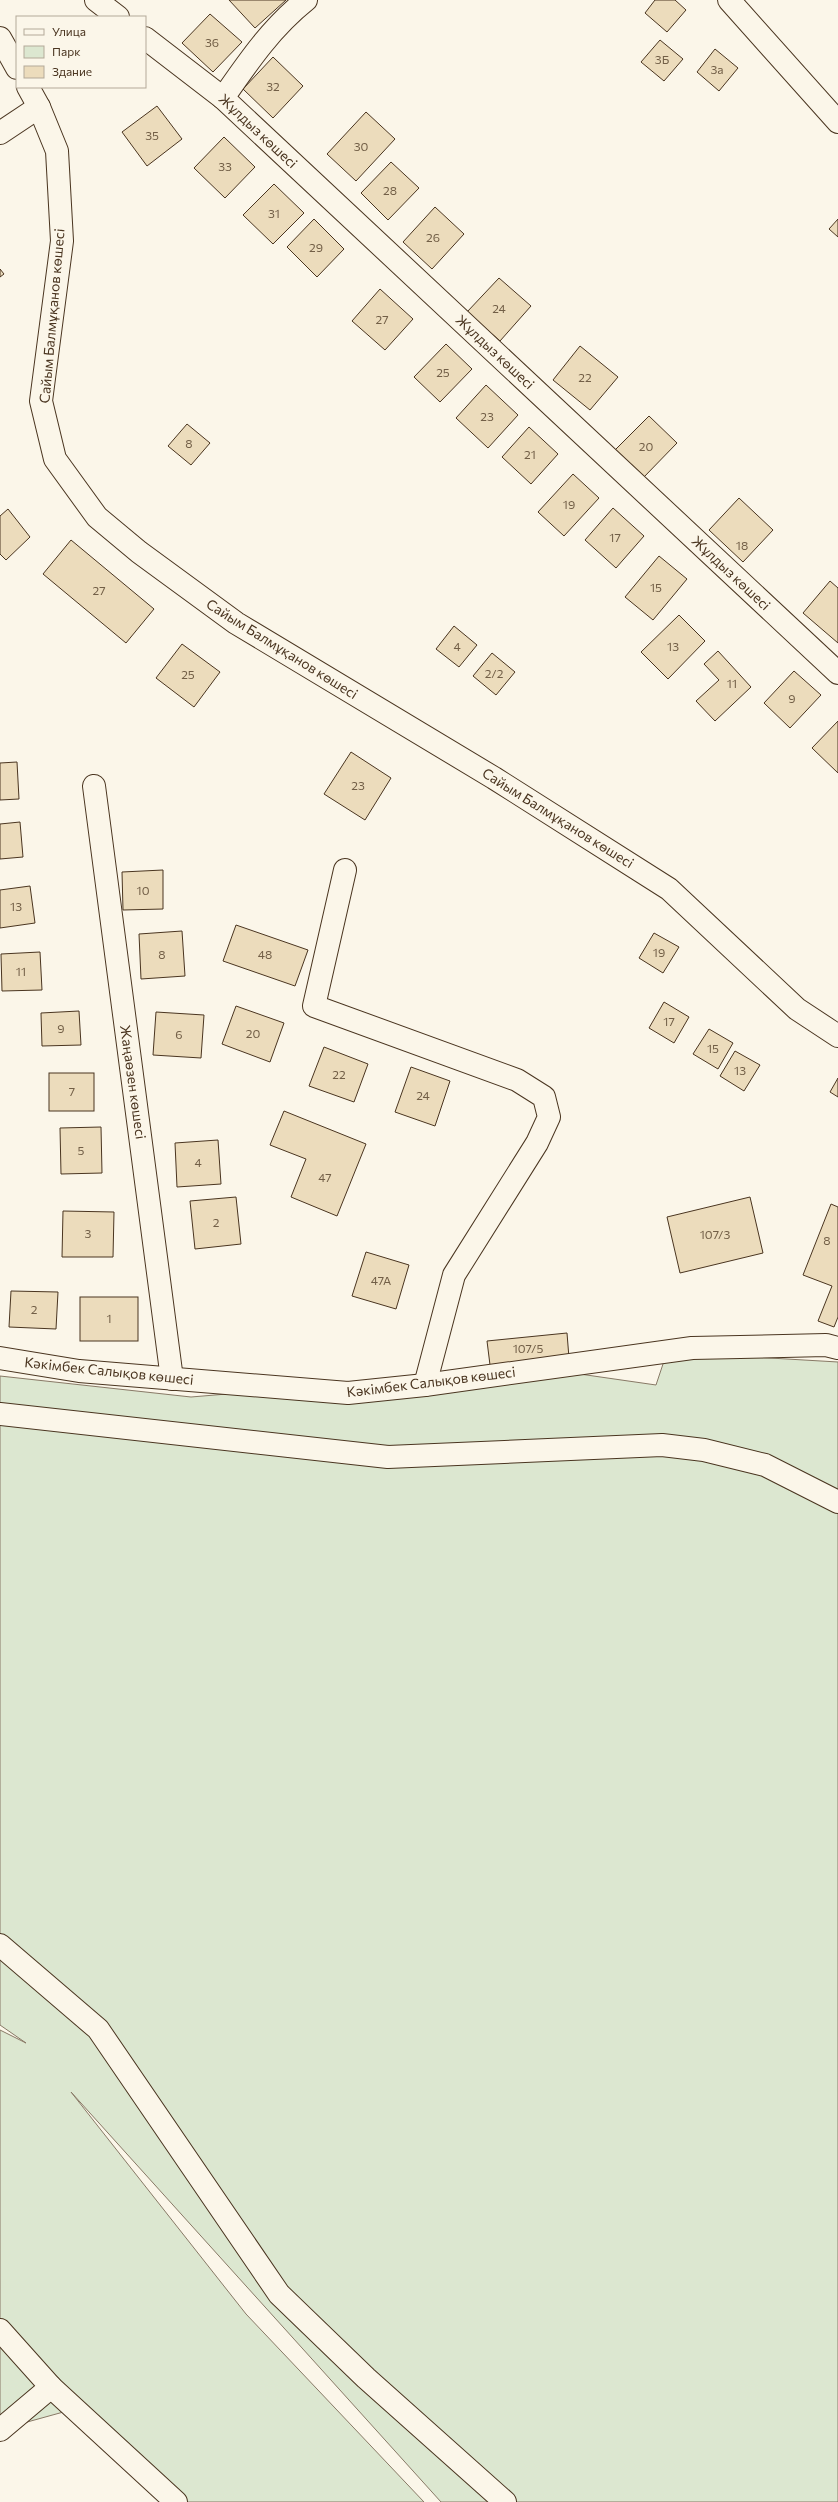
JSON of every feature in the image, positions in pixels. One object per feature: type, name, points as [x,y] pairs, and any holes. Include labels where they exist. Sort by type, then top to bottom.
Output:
[{"type":"street","points":[[96,0],[117,16]]},
{"type":"street","points":[[223,98],[258,47],[282,20],[306,0]]},
{"type":"street","points":[[728,0],[838,122]]},
{"type":"street","points":[[0,38],[16,66]]},
{"type":"street","name":"Жұлдыз көшесі","points":[[146,39],[223,98],[838,673]]},
{"type":"street","name":"Сайым Балмұқанов көшесі","points":[[29,88],[39,107],[57,151],[62,240],[42,401],[55,459],[97,517],[139,552],[236,623],[494,778],[669,889],[797,1009],[838,1036]]},
{"type":"street","points":[[0,133],[39,107]]},
{"type":"street","name":"Жаңаөзен көшесі","points":[[94,786],[172,1379]]},
{"type":"street","points":[[345,870],[314,1006],[516,1080],[544,1097],[549,1117],[537,1143],[454,1275],[425,1385]]},
{"type":"street","name":"Кәкімбек Салықов көшесі","points":[[0,1358],[79,1371],[348,1393],[425,1385],[692,1348],[826,1345],[838,1348]]},
{"type":"street","points":[[0,1414],[388,1457],[662,1445],[704,1450],[764,1465],[838,1502]]},
{"type":"street","points":[[0,1945],[98,2030],[279,2294],[366,2378],[505,2502]]},
{"type":"street","points":[[0,2330],[51,2387],[176,2502]]},
{"type":"street","points":[[0,2430],[51,2387]]},
{"type":"green space","points":[[667,1352],[838,1362],[838,2502],[441,2502],[71,2092],[246,2314],[424,2502],[183,2502],[67,2411],[20,2424],[0,2434],[0,2030],[26,2043],[0,2025],[0,1376],[191,1397],[538,1368],[656,1385]]},
{"type":"building","points":[[229,0],[286,0],[255,28]]},
{"type":"building","points":[[655,0],[675,0],[686,10],[667,32],[645,13]]},
{"type":"building","points":[[210,14],[242,42],[213,72],[182,43]]},
{"type":"building","points":[[660,40],[683,59],[664,81],[641,62]]},
{"type":"building","points":[[715,49],[738,68],[719,91],[697,72]]},
{"type":"building","points":[[273,57],[303,86],[273,118],[243,89]]},
{"type":"building","points":[[157,106],[182,139],[147,166],[122,132]]},
{"type":"building","points":[[366,112],[395,139],[356,181],[327,154]]},
{"type":"building","points":[[224,137],[255,167],[225,198],[194,168]]},
{"type":"building","points":[[391,162],[419,188],[388,220],[361,193]]},
{"type":"building","points":[[274,184],[304,213],[273,244],[243,215]]},
{"type":"building","points":[[435,207],[464,234],[432,269],[403,242]]},
{"type":"building","points":[[314,219],[344,249],[317,277],[287,247]]},
{"type":"building","points":[[838,219],[838,237],[829,229]]},
{"type":"building","points":[[0,269],[4,274],[0,277]]},
{"type":"building","points":[[499,278],[531,306],[500,341],[467,312]]},
{"type":"building","points":[[380,289],[413,319],[385,350],[352,321]]},
{"type":"building","points":[[446,344],[472,369],[440,402],[414,377]]},
{"type":"building","points":[[580,346],[618,377],[590,410],[553,380]]},
{"type":"building","points":[[486,385],[518,415],[488,448],[456,418]]},
{"type":"building","points":[[649,416],[677,443],[643,478],[615,450]]},
{"type":"building","points":[[187,424],[210,443],[191,465],[168,446]]},
{"type":"building","points":[[529,427],[558,454],[531,484],[502,457]]},
{"type":"building","points":[[573,474],[599,498],[564,536],[538,512]]},
{"type":"building","points":[[739,498],[773,530],[743,562],[709,530]]},
{"type":"building","points":[[613,508],[644,536],[616,568],[585,540]]},
{"type":"building","points":[[8,509],[30,537],[6,560],[0,554],[0,516]]},
{"type":"building","points":[[71,540],[154,609],[126,643],[43,574]]},
{"type":"building","points":[[659,556],[687,579],[653,620],[625,597]]},
{"type":"building","points":[[830,581],[838,588],[838,643],[803,613]]},
{"type":"building","points":[[679,615],[705,641],[668,679],[641,652]]},
{"type":"building","points":[[454,626],[477,645],[459,667],[436,649]]},
{"type":"building","points":[[182,644],[220,672],[194,707],[156,678]]},
{"type":"building","points":[[718,651],[751,687],[715,721],[696,701],[719,680],[704,664]]},
{"type":"building","points":[[492,653],[515,672],[496,695],[473,676]]},
{"type":"building","points":[[794,671],[821,695],[790,728],[764,703]]},
{"type":"building","points":[[838,721],[838,773],[812,748]]},
{"type":"building","points":[[351,752],[391,778],[365,820],[324,794]]},
{"type":"building","points":[[17,762],[19,799],[0,800],[0,763]]},
{"type":"building","points":[[20,822],[23,857],[0,859],[0,824]]},
{"type":"building","points":[[163,870],[163,909],[123,910],[122,872]]},
{"type":"building","points":[[30,886],[35,923],[0,928],[0,890]]},
{"type":"building","points":[[236,925],[308,950],[295,986],[223,961]]},
{"type":"building","points":[[182,931],[185,976],[141,979],[139,934]]},
{"type":"building","points":[[654,933],[679,947],[663,973],[639,958]]},
{"type":"building","points":[[40,952],[42,990],[2,991],[1,954]]},
{"type":"building","points":[[664,1002],[689,1017],[674,1043],[649,1028]]},
{"type":"building","points":[[236,1006],[284,1023],[270,1062],[222,1044]]},
{"type":"building","points":[[79,1011],[81,1045],[42,1046],[41,1013]]},
{"type":"building","points":[[156,1012],[204,1015],[201,1058],[153,1055]]},
{"type":"building","points":[[709,1029],[733,1043],[718,1069],[693,1054]]},
{"type":"building","points":[[324,1047],[368,1064],[354,1102],[309,1086]]},
{"type":"building","points":[[735,1051],[760,1065],[744,1091],[720,1076]]},
{"type":"building","points":[[411,1067],[450,1081],[435,1126],[395,1112]]},
{"type":"building","points":[[49,1073],[94,1073],[94,1111],[49,1111]]},
{"type":"building","points":[[838,1078],[838,1097],[830,1092]]},
{"type":"building","points":[[284,1111],[366,1144],[337,1216],[291,1197],[306,1159],[270,1145]]},
{"type":"building","points":[[101,1127],[102,1173],[61,1174],[60,1128]]},
{"type":"building","points":[[218,1140],[221,1184],[177,1187],[175,1143]]},
{"type":"building","points":[[236,1197],[241,1244],[195,1249],[190,1201]]},
{"type":"building","points":[[750,1197],[763,1253],[680,1273],[667,1217]]},
{"type":"building","points":[[831,1204],[838,1207],[838,1317],[834,1327],[818,1321],[832,1286],[803,1275]]},
{"type":"building","points":[[63,1211],[114,1212],[113,1257],[62,1257]]},
{"type":"building","points":[[366,1252],[409,1265],[396,1309],[352,1296]]},
{"type":"building","points":[[11,1291],[58,1292],[56,1329],[9,1327]]},
{"type":"building","points":[[80,1297],[138,1297],[138,1341],[80,1341]]},
{"type":"building","points":[[567,1333],[569,1358],[490,1365],[487,1341]]}]
